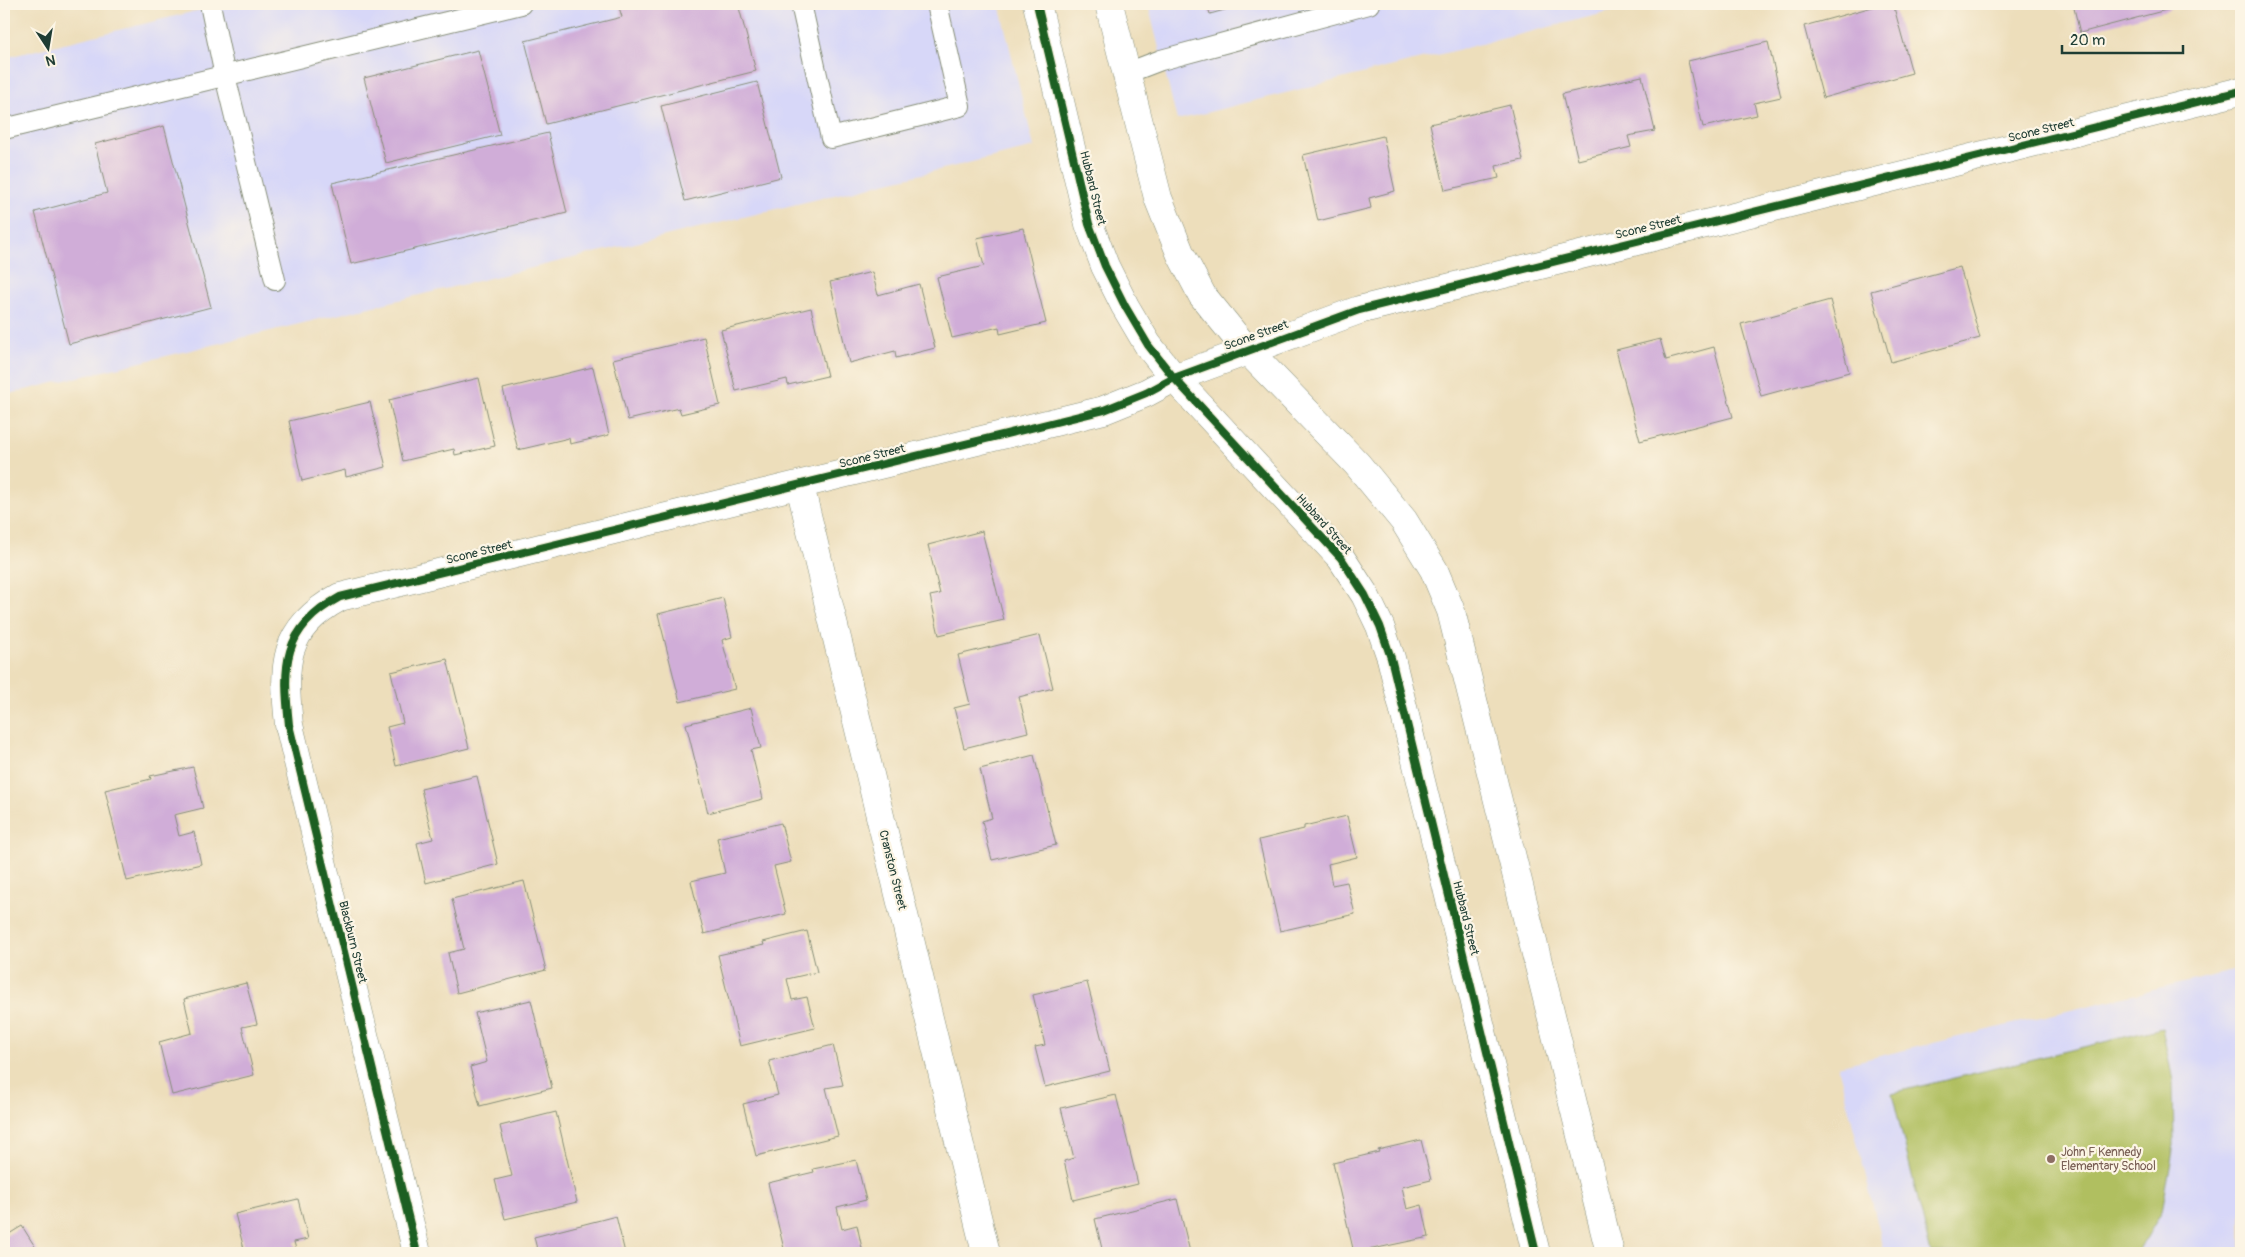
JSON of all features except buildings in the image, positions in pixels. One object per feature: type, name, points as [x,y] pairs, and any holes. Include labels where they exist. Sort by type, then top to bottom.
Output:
[{"type":"street","name":"Hubbard Street","points":[[1038,4],[1089,224],[1105,266],[1125,306],[1148,345],[1174,378],[1341,558],[1365,595],[1380,626],[1391,658],[1536,1253]]},
{"type":"street","points":[[1109,4],[1158,198],[1181,255],[1202,295],[1247,350],[1357,464],[1404,521],[1434,570],[1452,611],[1610,1253]]},
{"type":"street","name":"Scone Street","points":[[298,635],[304,624],[323,606],[340,598],[1104,410],[1146,393],[1174,378],[1359,310],[2241,92]]},
{"type":"street","name":"Cranston Street","points":[[800,486],[986,1253]]},
{"type":"street","name":"Blackburn Street","points":[[298,635],[291,647],[285,672],[289,725],[418,1253]]},
{"type":"lane","points":[[210,4],[225,76],[275,280]]},
{"type":"lane","points":[[4,129],[521,4]]},
{"type":"lane","points":[[801,4],[831,138],[960,106],[937,4]]},
{"type":"lane","points":[[1127,73],[1161,60],[1369,4]]},
{"type":"shaded area","points":[[225,4],[999,4],[1034,147],[4,395],[4,58]]},
{"type":"shaded area","points":[[1148,4],[1641,4],[1177,120]]},
{"type":"shaded area","name":"John F Kennedy Elementary School","points":[[2241,969],[2241,1253],[1885,1253],[1838,1066]]},
{"type":"green space","points":[[2162,1028],[2173,1082],[2174,1145],[2162,1211],[2138,1253],[1931,1253],[1892,1093]]},
{"type":"cycle path","points":[[1037,4],[1089,224],[1105,266],[1125,306],[1148,345],[1174,378],[1341,558],[1365,595],[1380,626],[1391,658],[1536,1253]]},
{"type":"cycle path","points":[[417,1253],[289,725],[286,685],[290,651],[296,636],[306,622],[321,609],[340,597],[1104,410],[1146,393],[1174,378],[1359,310],[2241,91]]},
{"type":"place","name":"John F Kennedy Elementary School","points":[[2051,1159]]}]
